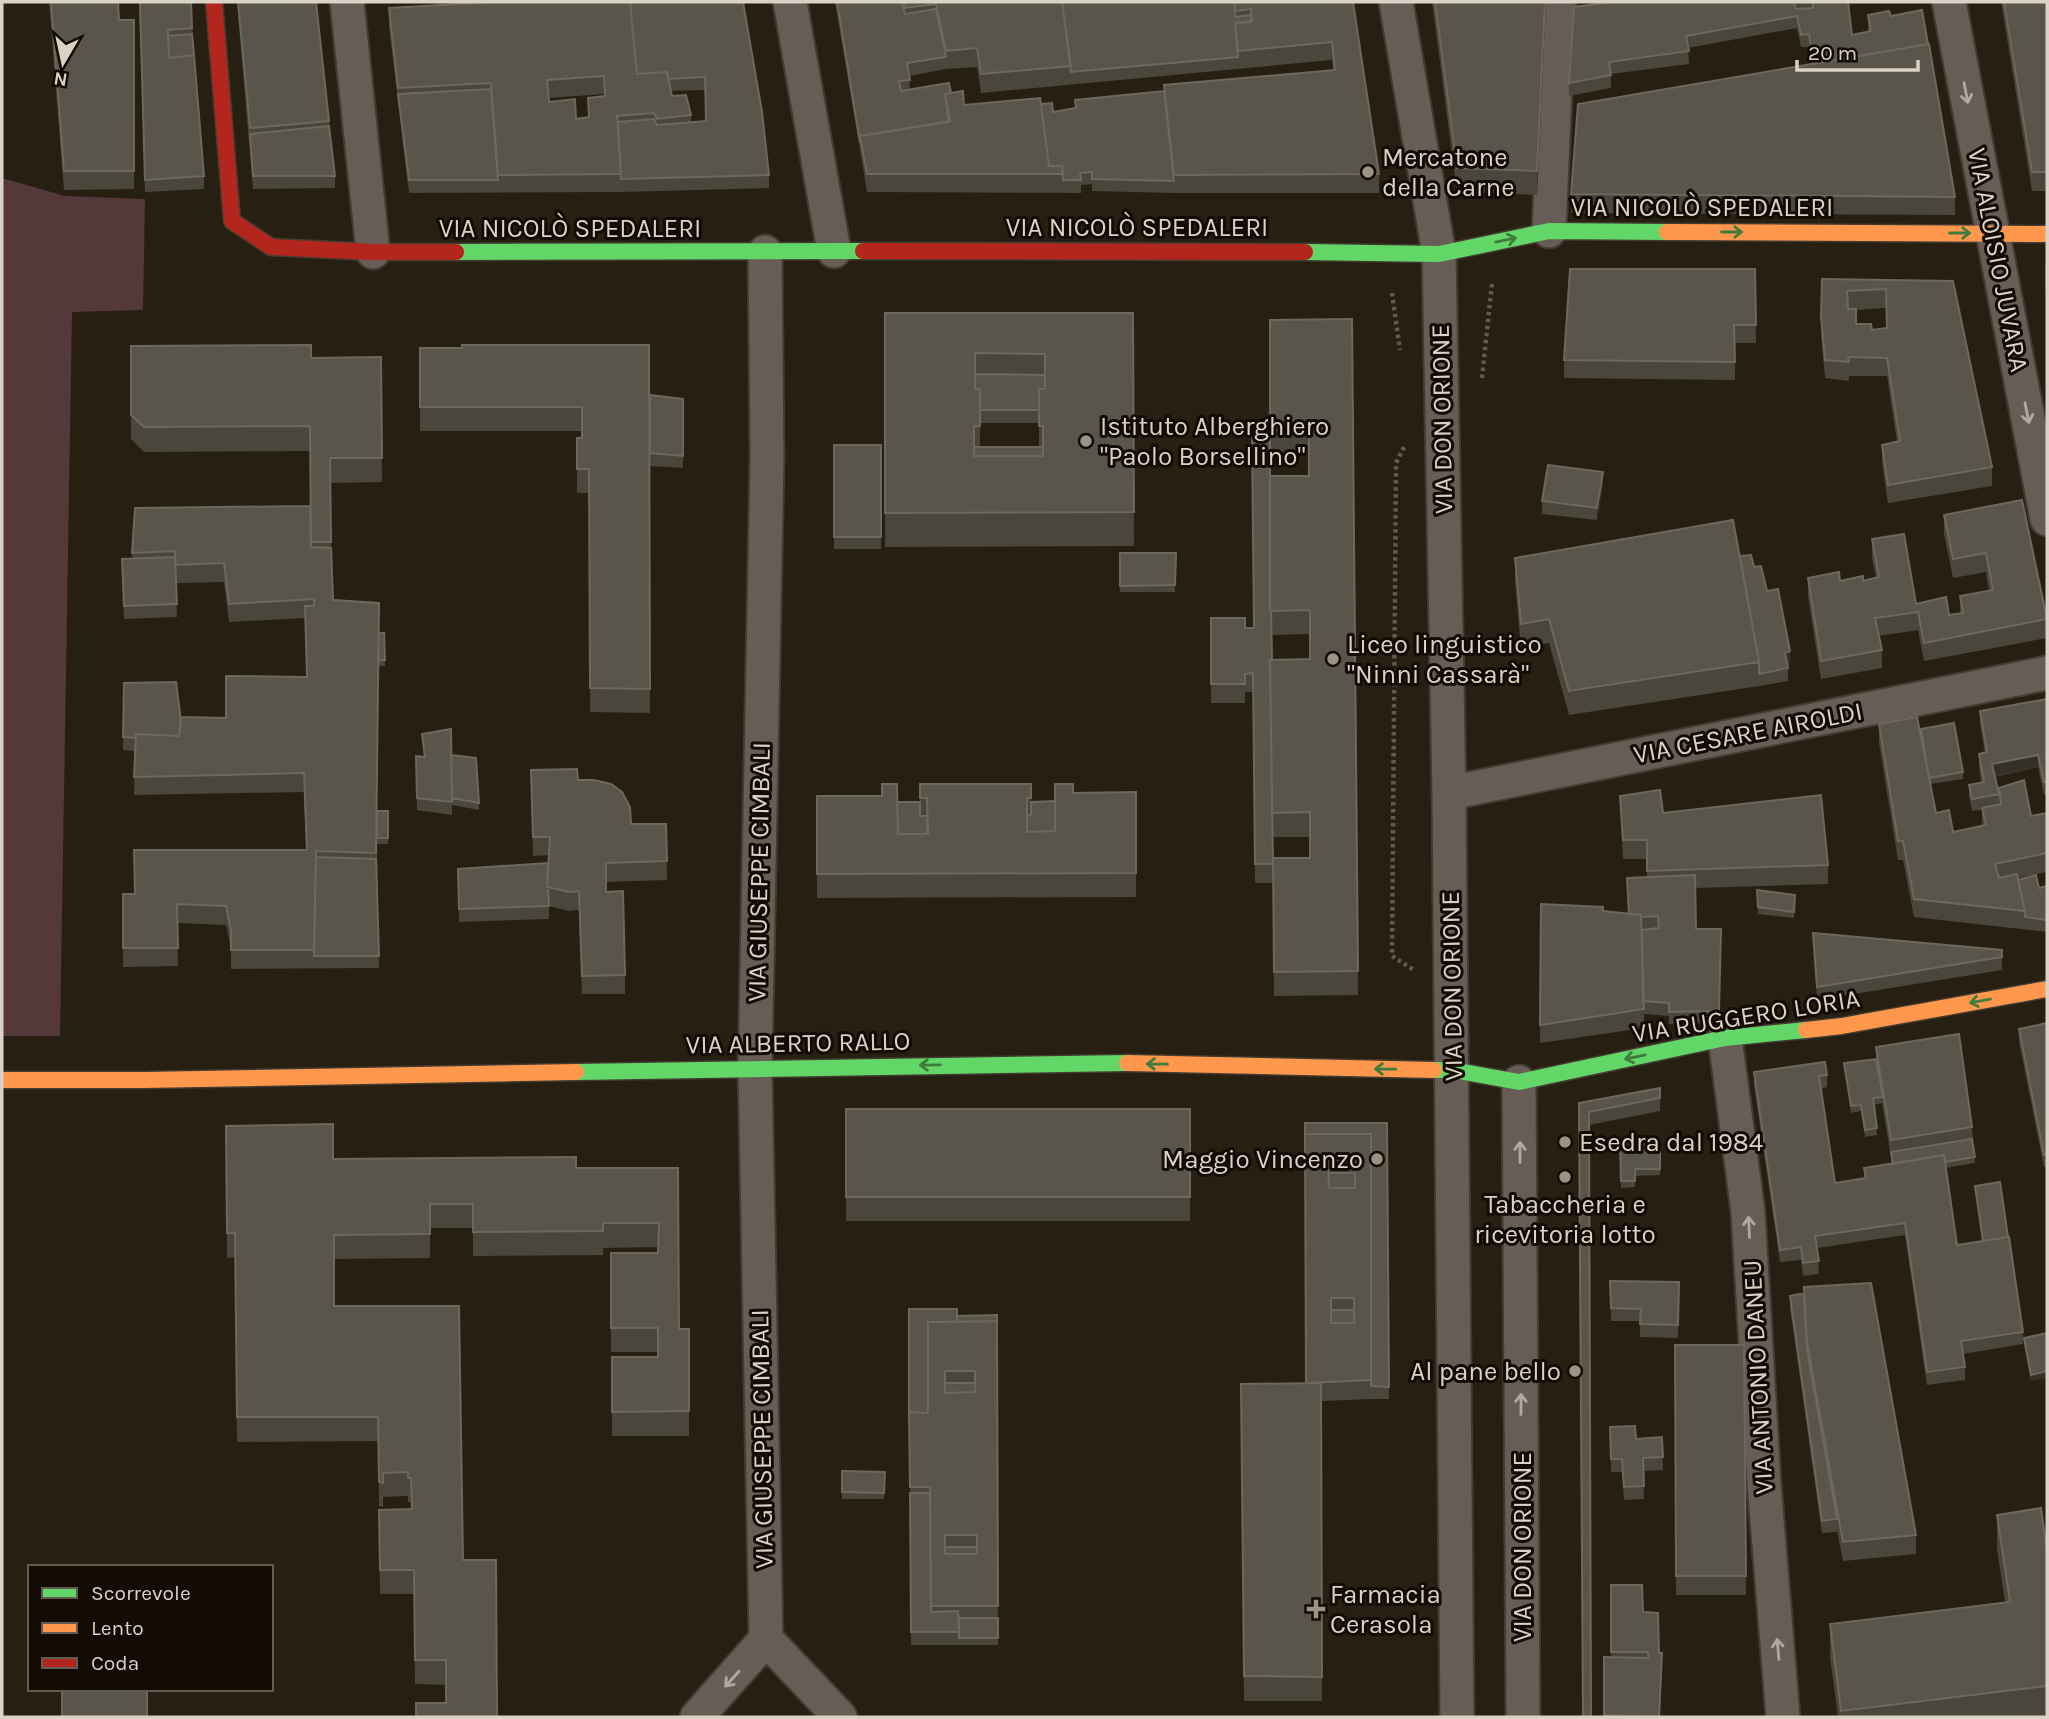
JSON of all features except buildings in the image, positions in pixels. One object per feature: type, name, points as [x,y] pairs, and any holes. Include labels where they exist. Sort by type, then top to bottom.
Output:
[{"type":"street","name":"VIA NICOLÒ SPEDALERI","points":[[214,2],[233,220],[271,247],[373,252],[1252,251],[1439,254],[1549,231],[2047,234]]},
{"type":"street","points":[[347,2],[373,252]]},
{"type":"street","points":[[790,2],[834,251]]},
{"type":"street","name":"VIA DON ORIONE","points":[[1396,2],[1439,254],[1453,1070],[1457,1717]]},
{"type":"street","points":[[1549,231],[1559,2]]},
{"type":"street","name":"VIA ALOISIO JUVARA","points":[[1949,2],[2047,519]]},
{"type":"street","name":"VIA GIUSEPPE CIMBALI","points":[[765,252],[767,458],[755,1068],[766,1639]]},
{"type":"street","name":"VIA CESARE AIROLDI","points":[[1449,793],[2047,673]]},
{"type":"street","name":"VIA RUGGERO LORIA","points":[[1453,1070],[1519,1082],[1725,1038],[1842,1026],[2047,989]]},
{"type":"street","name":"VIA ANTONIO DANEU","points":[[1725,1038],[1748,1212],[1764,1483],[1783,1717]]},
{"type":"street","name":"VIA ALBERTO RALLO","points":[[2,1080],[144,1080],[1092,1062],[1453,1070]]},
{"type":"street","name":"VIA DON ORIONE","points":[[1519,1082],[1523,1717]]},
{"type":"street","points":[[697,1717],[766,1639],[841,1717]]},
{"type":"path","points":[[1392,293],[1402,363]]},
{"type":"path","points":[[1408,441],[1396,463],[1392,957],[1417,972]]},
{"type":"shaded area","points":[[2,178],[65,196],[145,199],[143,310],[72,312],[60,1036],[2,1036]]},
{"type":"traffic: fast","points":[[1305,252],[1439,254],[1549,231],[1667,232]]},
{"type":"traffic: fast","points":[[456,252],[863,251]]},
{"type":"traffic: fast","points":[[1434,1070],[1453,1070],[1519,1082],[1725,1038],[1806,1030]]},
{"type":"traffic: fast","points":[[576,1072],[1127,1063]]},
{"type":"traffic: slow","points":[[1667,232],[2047,234]]},
{"type":"traffic: slow","points":[[1806,1030],[2047,989]]},
{"type":"traffic: slow","points":[[1127,1063],[1434,1070]]},
{"type":"traffic: slow","points":[[2,1080],[576,1072]]},
{"type":"traffic: jam","points":[[214,2],[232,221],[271,247],[373,252],[456,252]]},
{"type":"traffic: jam","points":[[863,251],[1305,252]]},
{"type":"place","name":"Mercatone della Carne","points":[[1368,172]]},
{"type":"place","name":"Istituto Alberghiero \"Paolo Borsellino\"","points":[[1086,441]]},
{"type":"place","name":"Liceo linguistico \"Ninni Cassarà\"","points":[[1333,659]]},
{"type":"place","name":"Esedra dal 1984","points":[[1565,1142]]},
{"type":"place","name":"Maggio Vincenzo","points":[[1377,1159]]},
{"type":"place","name":"Tabaccheria e ricevitoria lotto","points":[[1565,1177]]},
{"type":"place","name":"Al pane bello","points":[[1575,1371]]},
{"type":"place","name":"Farmacia Cerasola","points":[[1316,1609]]}]
